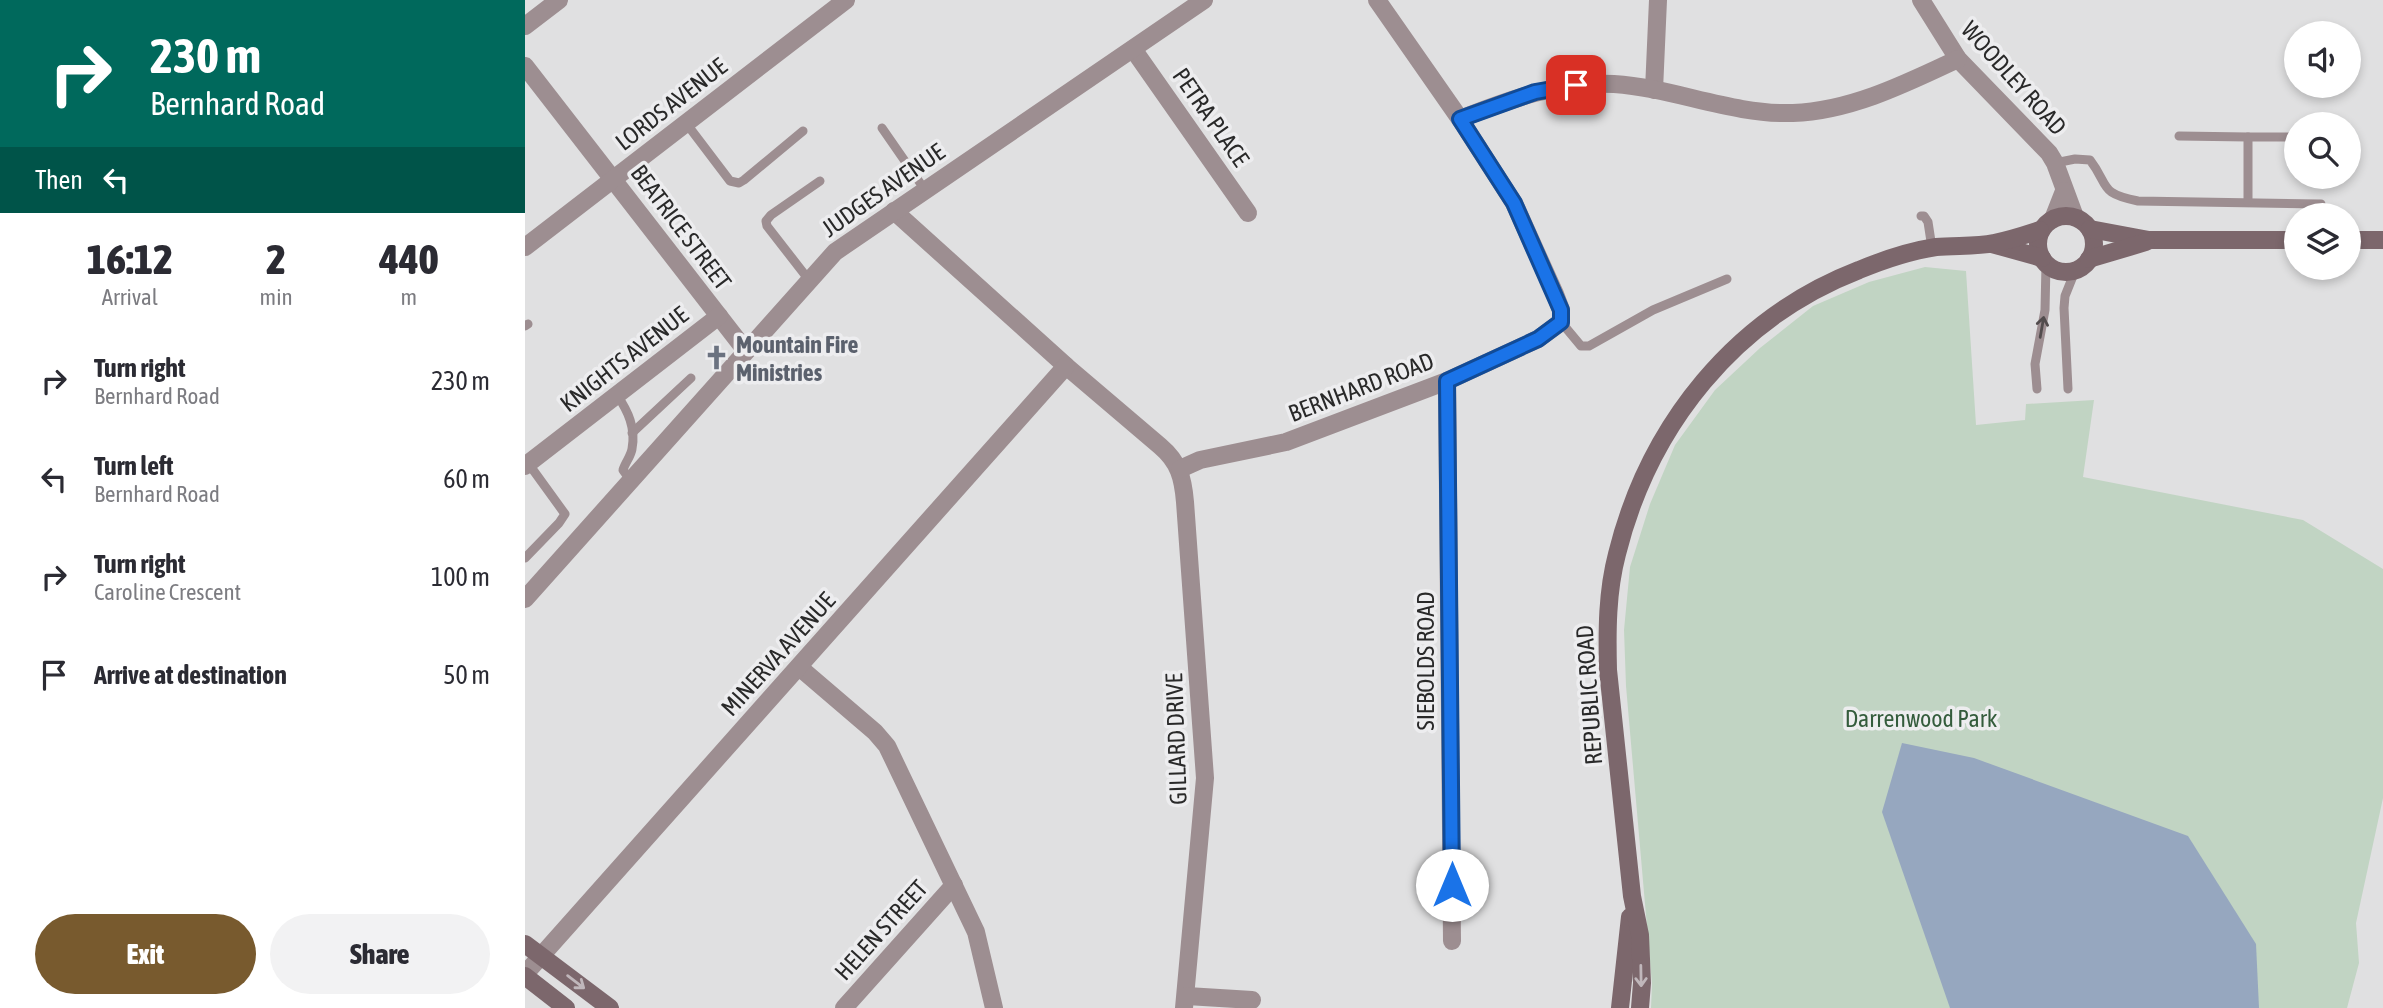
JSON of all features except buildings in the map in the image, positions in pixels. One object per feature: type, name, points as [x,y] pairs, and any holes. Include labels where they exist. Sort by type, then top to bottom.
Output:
[{"type":"main road","points":[[2090,229],[2095,246],[2089,260],[2075,271],[2053,270],[2039,253],[2038,242],[2047,225],[2069,216],[2075,217],[2090,229],[2149,240],[2284,240]]},
{"type":"main road","name":"REPUBLIC ROAD","points":[[1640,1008],[1640,935],[1632,896],[1608,670],[1607,634],[1616,555],[1629,512],[1658,446],[1682,408],[1717,364],[1761,326],[1810,293],[1859,270],[1932,248],[1992,244],[2047,225]]},
{"type":"main road","points":[[2089,260],[2149,240]]},
{"type":"main road","points":[[2361,240],[2383,240]]},
{"type":"main road","name":"REPUBLIC ROAD","points":[[1992,244],[2044,261]]},
{"type":"main road","name":"REPUBLIC ROAD","points":[[1620,1008],[1632,896]]},
{"type":"main road","points":[[525,944],[610,1008]]},
{"type":"main road","points":[[525,975],[566,1008]]},
{"type":"street","points":[[525,26],[559,0]]},
{"type":"street","name":"LORDS AVENUE","points":[[525,247],[846,0]]},
{"type":"street","name":"JUDGES AVENUE","points":[[525,599],[835,252],[1204,0]]},
{"type":"street","points":[[1377,0],[1507,190],[1526,226],[1561,310],[1561,322]]},
{"type":"street","points":[[1654,90],[1658,0]]},
{"type":"street","name":"WOODLEY ROAD","points":[[1921,0],[1958,59],[2043,146],[2055,163],[2075,217]]},
{"type":"street","name":"PETRA PLACE","points":[[1133,49],[1248,213]]},
{"type":"street","points":[[1460,119],[1535,92],[1590,83],[1654,90],[1761,111],[1792,113],[1822,110],[1878,94],[1958,59]]},
{"type":"street","name":"BEATRICE STREET","points":[[525,66],[746,351]]},
{"type":"street","points":[[2047,225],[2064,191]]},
{"type":"street","points":[[894,211],[1066,366],[1173,457],[1180,469]]},
{"type":"street","name":"KNIGHTS AVENUE","points":[[527,464],[719,316]]},
{"type":"street","name":"BERNHARD ROAD","points":[[1180,469],[1200,460],[1286,442],[1447,381],[1538,339],[1561,322]]},
{"type":"street","name":"MINERVA AVENUE","points":[[525,975],[1066,366]]},
{"type":"street","name":"SIEBOLDS ROAD","points":[[1447,381],[1452,940]]},
{"type":"street","name":"GILLARD DRIVE","points":[[1180,469],[1185,502],[1206,778],[1185,1002]]},
{"type":"street","points":[[799,667],[875,732],[887,746],[976,932],[994,1008]]},
{"type":"street","name":"HELEN STREET","points":[[844,1008],[954,885]]},
{"type":"street","points":[[1185,1002],[1252,1000]]},
{"type":"lane","points":[[686,123],[734,183],[744,180],[803,131]]},
{"type":"lane","points":[[882,128],[925,190]]},
{"type":"lane","points":[[2179,136],[2284,137]]},
{"type":"lane","points":[[2248,137],[2248,202]]},
{"type":"lane","points":[[2055,163],[2084,158],[2090,160],[2106,188],[2122,198],[2138,201],[2284,203]]},
{"type":"lane","points":[[809,280],[767,226],[766,220],[820,181]]},
{"type":"lane","points":[[1921,216],[1928,222],[1932,248]]},
{"type":"lane","points":[[2037,389],[2035,364],[2045,310],[2044,261]]},
{"type":"lane","points":[[2068,389],[2064,308],[2065,296],[2075,271]]},
{"type":"lane","points":[[1561,322],[1581,346],[1589,346],[1653,310],[1727,279]]},
{"type":"lane","points":[[632,433],[691,378]]},
{"type":"lane","points":[[617,395],[628,412],[632,433],[632,451],[623,470],[631,481]]},
{"type":"lane","points":[[525,558],[565,514],[527,464]]},
{"type":"green space","name":"Darrenwood Park","points":[[1925,267],[1966,271],[1976,425],[2025,420],[2026,404],[2094,400],[2083,477],[2303,520],[2383,569],[2383,798],[2356,923],[2359,963],[2347,1008],[1651,1008],[1652,984],[1626,686],[1624,630],[1630,567],[1650,504],[1675,445],[1715,390],[1760,348],[1813,306],[1869,282]]},
{"type":"water","points":[[1902,743],[1974,758],[2188,836],[2256,944],[2259,1008],[1950,1008],[1882,812]]},
{"type":"place","name":"Mountain Fire Ministries","points":[[716,358]]},
{"type":"route","points":[[1452,885],[1447,381],[1538,339],[1561,322],[1561,310],[1526,226],[1507,190],[1460,119],[1535,92],[1576,85]]}]
